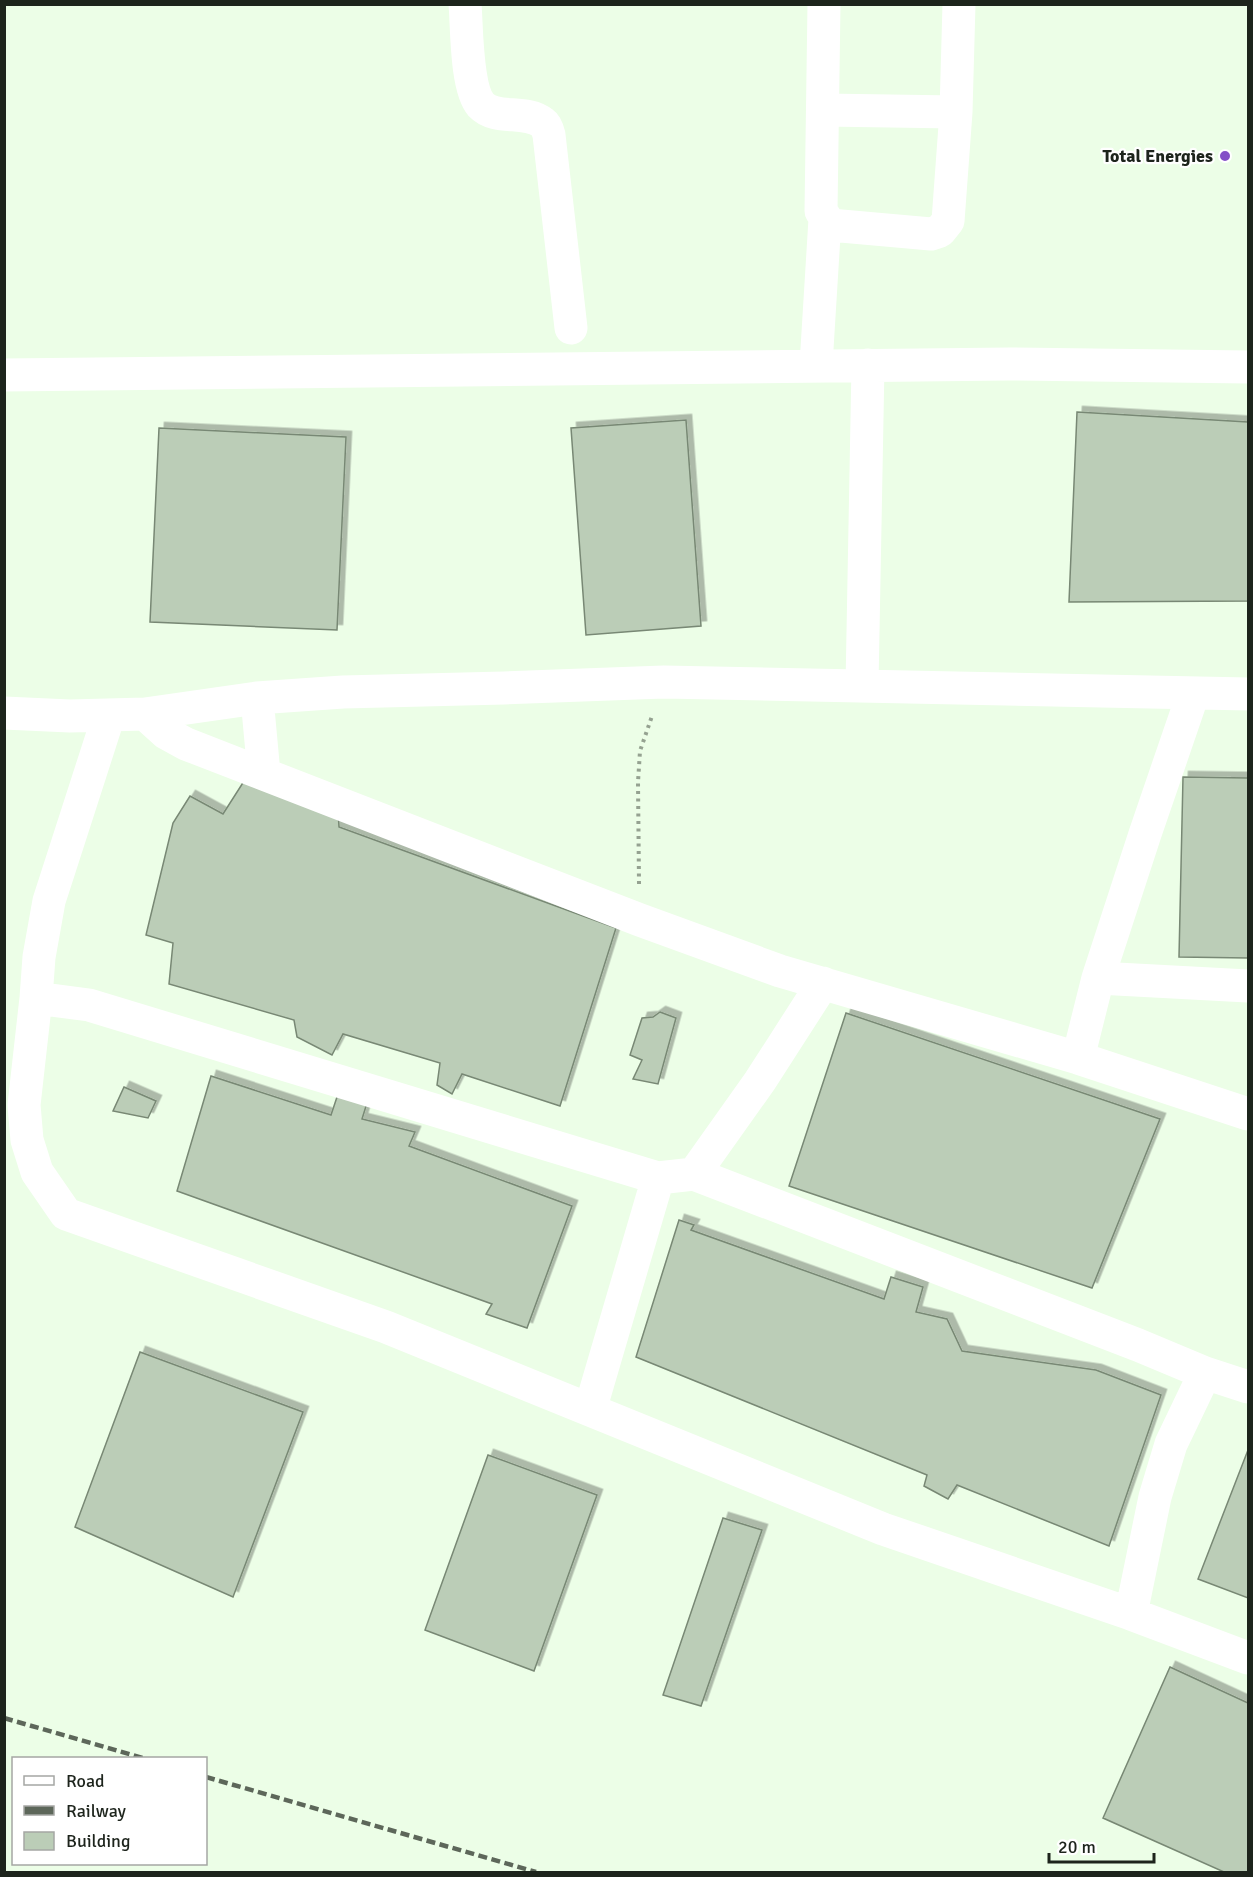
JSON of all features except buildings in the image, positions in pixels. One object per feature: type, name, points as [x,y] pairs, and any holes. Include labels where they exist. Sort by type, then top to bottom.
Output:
[{"type":"street","points":[[465,4],[471,79],[476,97],[482,106],[493,112],[532,117],[544,124],[549,135],[571,328]]},
{"type":"street","points":[[824,4],[821,212],[830,225],[931,234],[940,231],[948,222],[956,112],[959,4]]},
{"type":"street","points":[[824,110],[956,112]]},
{"type":"street","points":[[816,366],[825,219]]},
{"type":"street","points":[[4,375],[1009,364],[1248,367]]},
{"type":"street","points":[[862,686],[868,365]]},
{"type":"street","points":[[4,713],[70,716],[145,714],[257,698],[343,692],[664,682],[1248,694]]},
{"type":"street","points":[[1078,1058],[1098,978],[1193,694]]},
{"type":"street","points":[[257,698],[264,774]]},
{"type":"street","points":[[145,714],[166,733],[186,744],[640,920],[780,971],[1078,1058],[1248,1114]]},
{"type":"street","points":[[109,715],[49,901],[39,957],[24,1105],[27,1140],[37,1172],[66,1214],[386,1327],[883,1529],[1131,1614],[1248,1658]]},
{"type":"street","points":[[1098,978],[1248,986]]},
{"type":"street","points":[[694,1174],[760,1081],[823,983]]},
{"type":"street","points":[[36,998],[89,1005],[658,1178],[694,1174],[1127,1341],[1233,1375],[1171,1444],[1155,1497],[1131,1614]]},
{"type":"street","points":[[590,1410],[658,1178]]},
{"type":"path","points":[[640,920],[638,782],[640,751],[664,682]]},
{"type":"railway","points":[[4,1718],[140,1757]]},
{"type":"railway","points":[[207,1777],[536,1872]]},
{"type":"place","name":"Total Energies","points":[[1225,156]]}]
